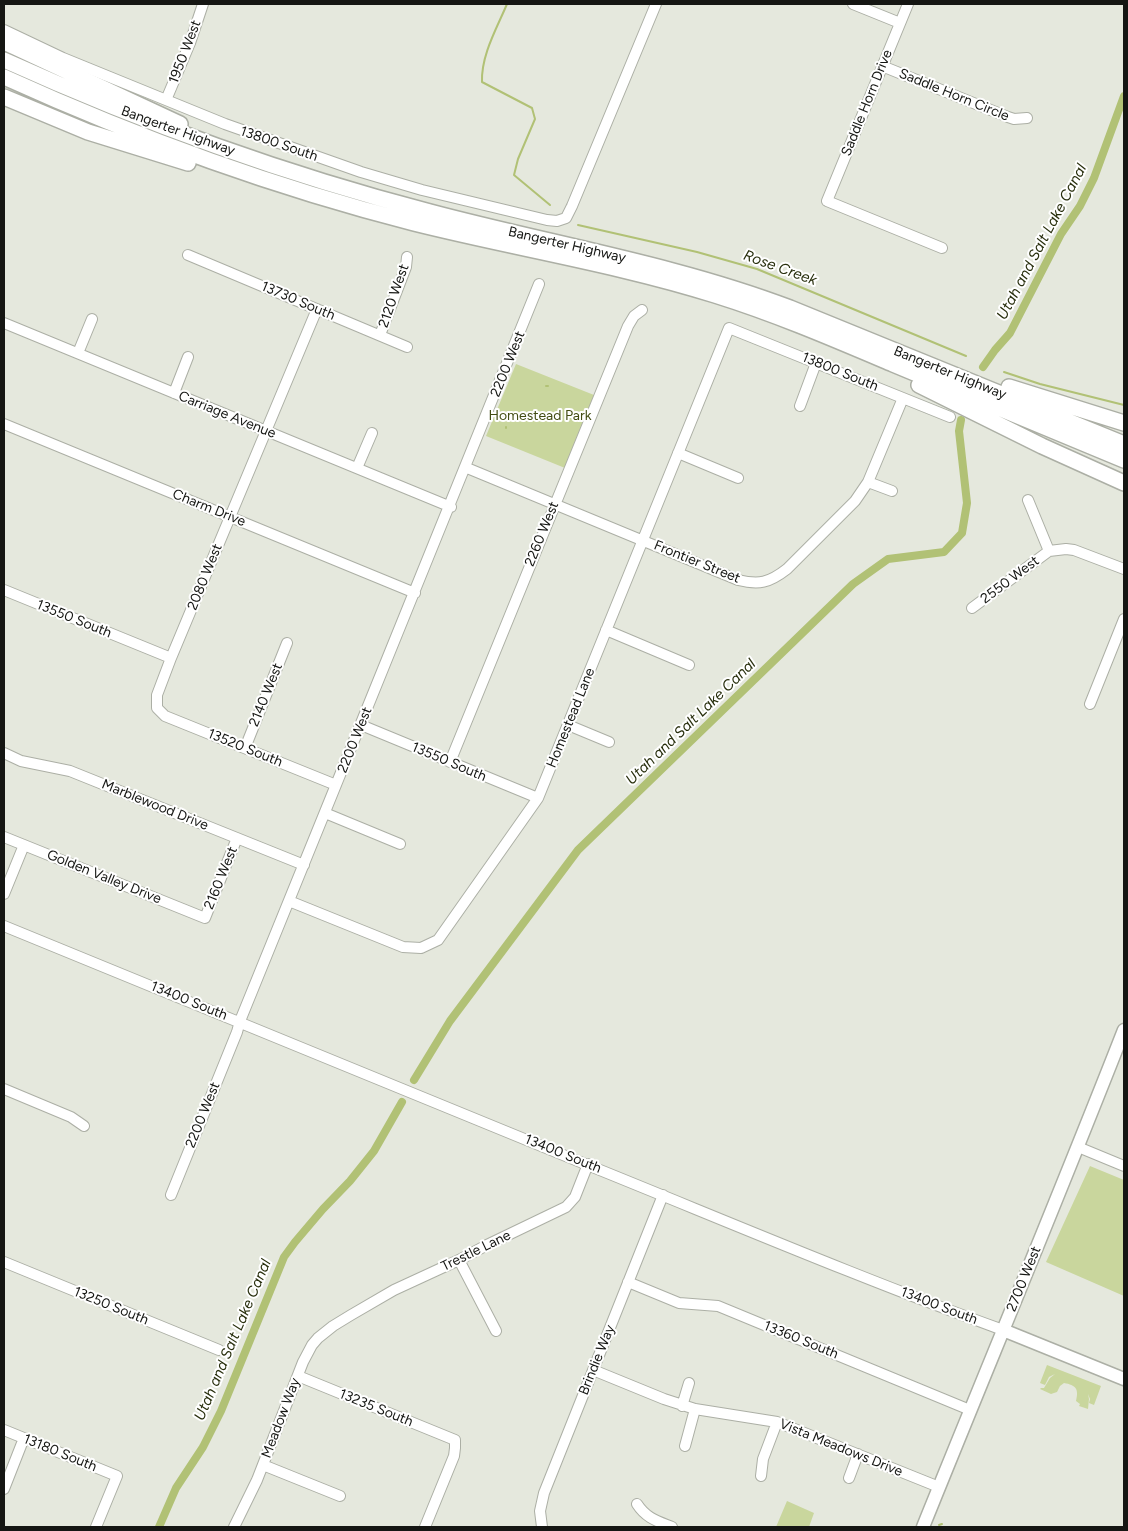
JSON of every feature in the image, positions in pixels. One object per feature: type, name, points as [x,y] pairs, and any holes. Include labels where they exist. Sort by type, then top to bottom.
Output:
[{"type":"highway","points":[[4,42],[217,141],[284,169]]},
{"type":"highway","name":"Bangerter Highway","points":[[4,60],[133,115],[284,169],[380,199],[693,276],[767,300],[1124,444]]},
{"type":"highway","name":"Bangerter Highway","points":[[4,78],[160,142],[230,168],[313,194],[416,223],[687,286],[744,304],[809,329],[1124,460]]},
{"type":"highway","points":[[4,97],[62,122],[141,149],[241,179],[313,194]]},
{"type":"highway","points":[[809,329],[1035,443],[1124,483]]},
{"type":"highway","points":[[852,333],[1022,392],[1124,423]]},
{"type":"main road","name":"2700 West","points":[[923,1527],[1124,1030]]},
{"type":"main road","name":"13400 South","points":[[1003,1330],[1124,1379]]},
{"type":"street","name":"1950 West","points":[[166,100],[190,43],[203,4]]},
{"type":"street","name":"13800 South","points":[[4,30],[63,58],[235,128],[300,152],[422,190],[557,221],[566,218],[656,4]]},
{"type":"street","points":[[853,4],[900,23]]},
{"type":"street","name":"Saddle Horn Drive","points":[[908,4],[827,202],[942,248]]},
{"type":"street","name":"Saddle Horn Circle","points":[[882,66],[1008,117],[1014,119],[1027,118]]},
{"type":"street","name":"13730 South","points":[[188,255],[407,347]]},
{"type":"street","name":"2120 West","points":[[380,335],[406,267],[407,257]]},
{"type":"street","name":"2200 West","points":[[171,1195],[289,900],[467,468],[539,284]]},
{"type":"street","name":"2080 West","points":[[157,708],[157,695],[171,658],[317,309]]},
{"type":"street","name":"2260 West","points":[[450,762],[628,326],[634,316],[642,310]]},
{"type":"street","points":[[78,353],[92,319]]},
{"type":"street","name":"Carriage Avenue","points":[[4,323],[450,507]]},
{"type":"street","name":"13800 South","points":[[729,328],[950,417]]},
{"type":"street","name":"Homestead Lane","points":[[289,900],[403,947],[420,948],[438,940],[538,798],[729,328]]},
{"type":"street","points":[[174,392],[188,357]]},
{"type":"street","points":[[800,406],[816,363]]},
{"type":"street","name":"Frontier Street","points":[[467,468],[738,580],[752,583],[763,582],[775,578],[786,569],[855,501],[868,482],[903,398]]},
{"type":"street","name":"Charm Drive","points":[[4,424],[415,593]]},
{"type":"street","points":[[357,468],[372,433]]},
{"type":"street","points":[[678,452],[738,478]]},
{"type":"street","points":[[868,482],[892,491]]},
{"type":"street","points":[[1028,500],[1049,552],[1057,549],[1074,550],[1124,569]]},
{"type":"street","name":"2550 West","points":[[972,608],[1049,552]]},
{"type":"street","name":"13550 South","points":[[4,590],[171,658]]},
{"type":"street","points":[[1090,704],[1124,619]]},
{"type":"street","points":[[606,630],[689,665]]},
{"type":"street","name":"2140 West","points":[[244,748],[287,642]]},
{"type":"street","name":"13520 South","points":[[157,708],[165,716],[336,785]]},
{"type":"street","name":"13550 South","points":[[361,725],[538,798]]},
{"type":"street","points":[[568,725],[610,742]]},
{"type":"street","name":"Marblewood Drive","points":[[4,754],[21,761],[70,771],[304,865]]},
{"type":"street","points":[[325,813],[400,844]]},
{"type":"street","name":"Golden Valley Drive","points":[[4,837],[205,918]]},
{"type":"street","name":"2160 West","points":[[205,918],[237,838]]},
{"type":"street","points":[[4,894],[24,845]]},
{"type":"street","name":"13400 South","points":[[4,926],[920,1300],[1003,1330]]},
{"type":"street","points":[[4,1089],[71,1117],[84,1126]]},
{"type":"street","points":[[1078,1147],[1124,1166]]},
{"type":"street","name":"Trestle Lane","points":[[343,1320],[394,1290],[460,1260],[566,1207],[575,1197],[588,1164]]},
{"type":"street","name":"Brindie Way","points":[[542,1527],[540,1511],[544,1493],[663,1196]]},
{"type":"street","points":[[460,1260],[496,1331]]},
{"type":"street","name":"13250 South","points":[[4,1262],[219,1350]]},
{"type":"street","name":"13360 South","points":[[628,1282],[679,1303],[718,1306],[970,1410]]},
{"type":"street","name":"Meadow Way","points":[[234,1527],[250,1497],[303,1362],[312,1345],[325,1331],[343,1320]]},
{"type":"street","name":"Vista Meadows Drive","points":[[593,1370],[682,1406],[777,1422],[939,1487]]},
{"type":"street","name":"13235 South","points":[[298,1376],[455,1440],[454,1456],[425,1527]]},
{"type":"street","points":[[682,1406],[690,1383]]},
{"type":"street","points":[[685,1446],[694,1409]]},
{"type":"street","points":[[761,1476],[763,1459],[777,1422]]},
{"type":"street","name":"13180 South","points":[[4,1430],[117,1476],[96,1527]]},
{"type":"street","points":[[4,1489],[24,1438]]},
{"type":"street","points":[[849,1478],[858,1454]]},
{"type":"street","points":[[263,1465],[340,1496]]},
{"type":"street","points":[[637,1504],[643,1513],[651,1519],[672,1527]]},
{"type":"green space","name":"Homestead Park","points":[[516,364],[594,395],[565,468],[486,436]]},
{"type":"green space","points":[[1090,1166],[1124,1180],[1124,1296],[1046,1262]]},
{"type":"green space","points":[[1047,1365],[1101,1386],[1094,1405],[1089,1403],[1088,1394],[1088,1409],[1079,1406],[1080,1404],[1076,1401],[1076,1388],[1068,1384],[1064,1383],[1057,1392],[1051,1394],[1040,1389],[1044,1388],[1055,1374],[1049,1377],[1045,1385],[1040,1383]]},
{"type":"green space","points":[[787,1501],[814,1513],[809,1527],[776,1527]]},
{"type":"waterway","name":"Rose Creek","points":[[507,4],[487,52],[482,72],[482,82],[532,108],[535,119],[518,159],[514,175],[550,205]]},
{"type":"waterway","name":"Utah and Salt Lake Canal","points":[[983,367],[1010,333],[1061,234],[1080,206],[1094,178],[1124,96]]},
{"type":"waterway","name":"Rose Creek","points":[[578,225],[697,252],[757,269],[966,356]]},
{"type":"waterway","name":"Rose Creek","points":[[1004,372],[1040,384],[1124,405]]},
{"type":"waterway","name":"Utah and Salt Lake Canal","points":[[414,1080],[450,1021],[578,850],[853,584],[888,559],[944,552],[962,533],[967,503],[959,431],[961,420]]},
{"type":"waterway","name":"Utah and Salt Lake Canal","points":[[159,1527],[176,1488],[203,1447],[221,1411],[284,1257],[374,1151],[402,1102]]}]
